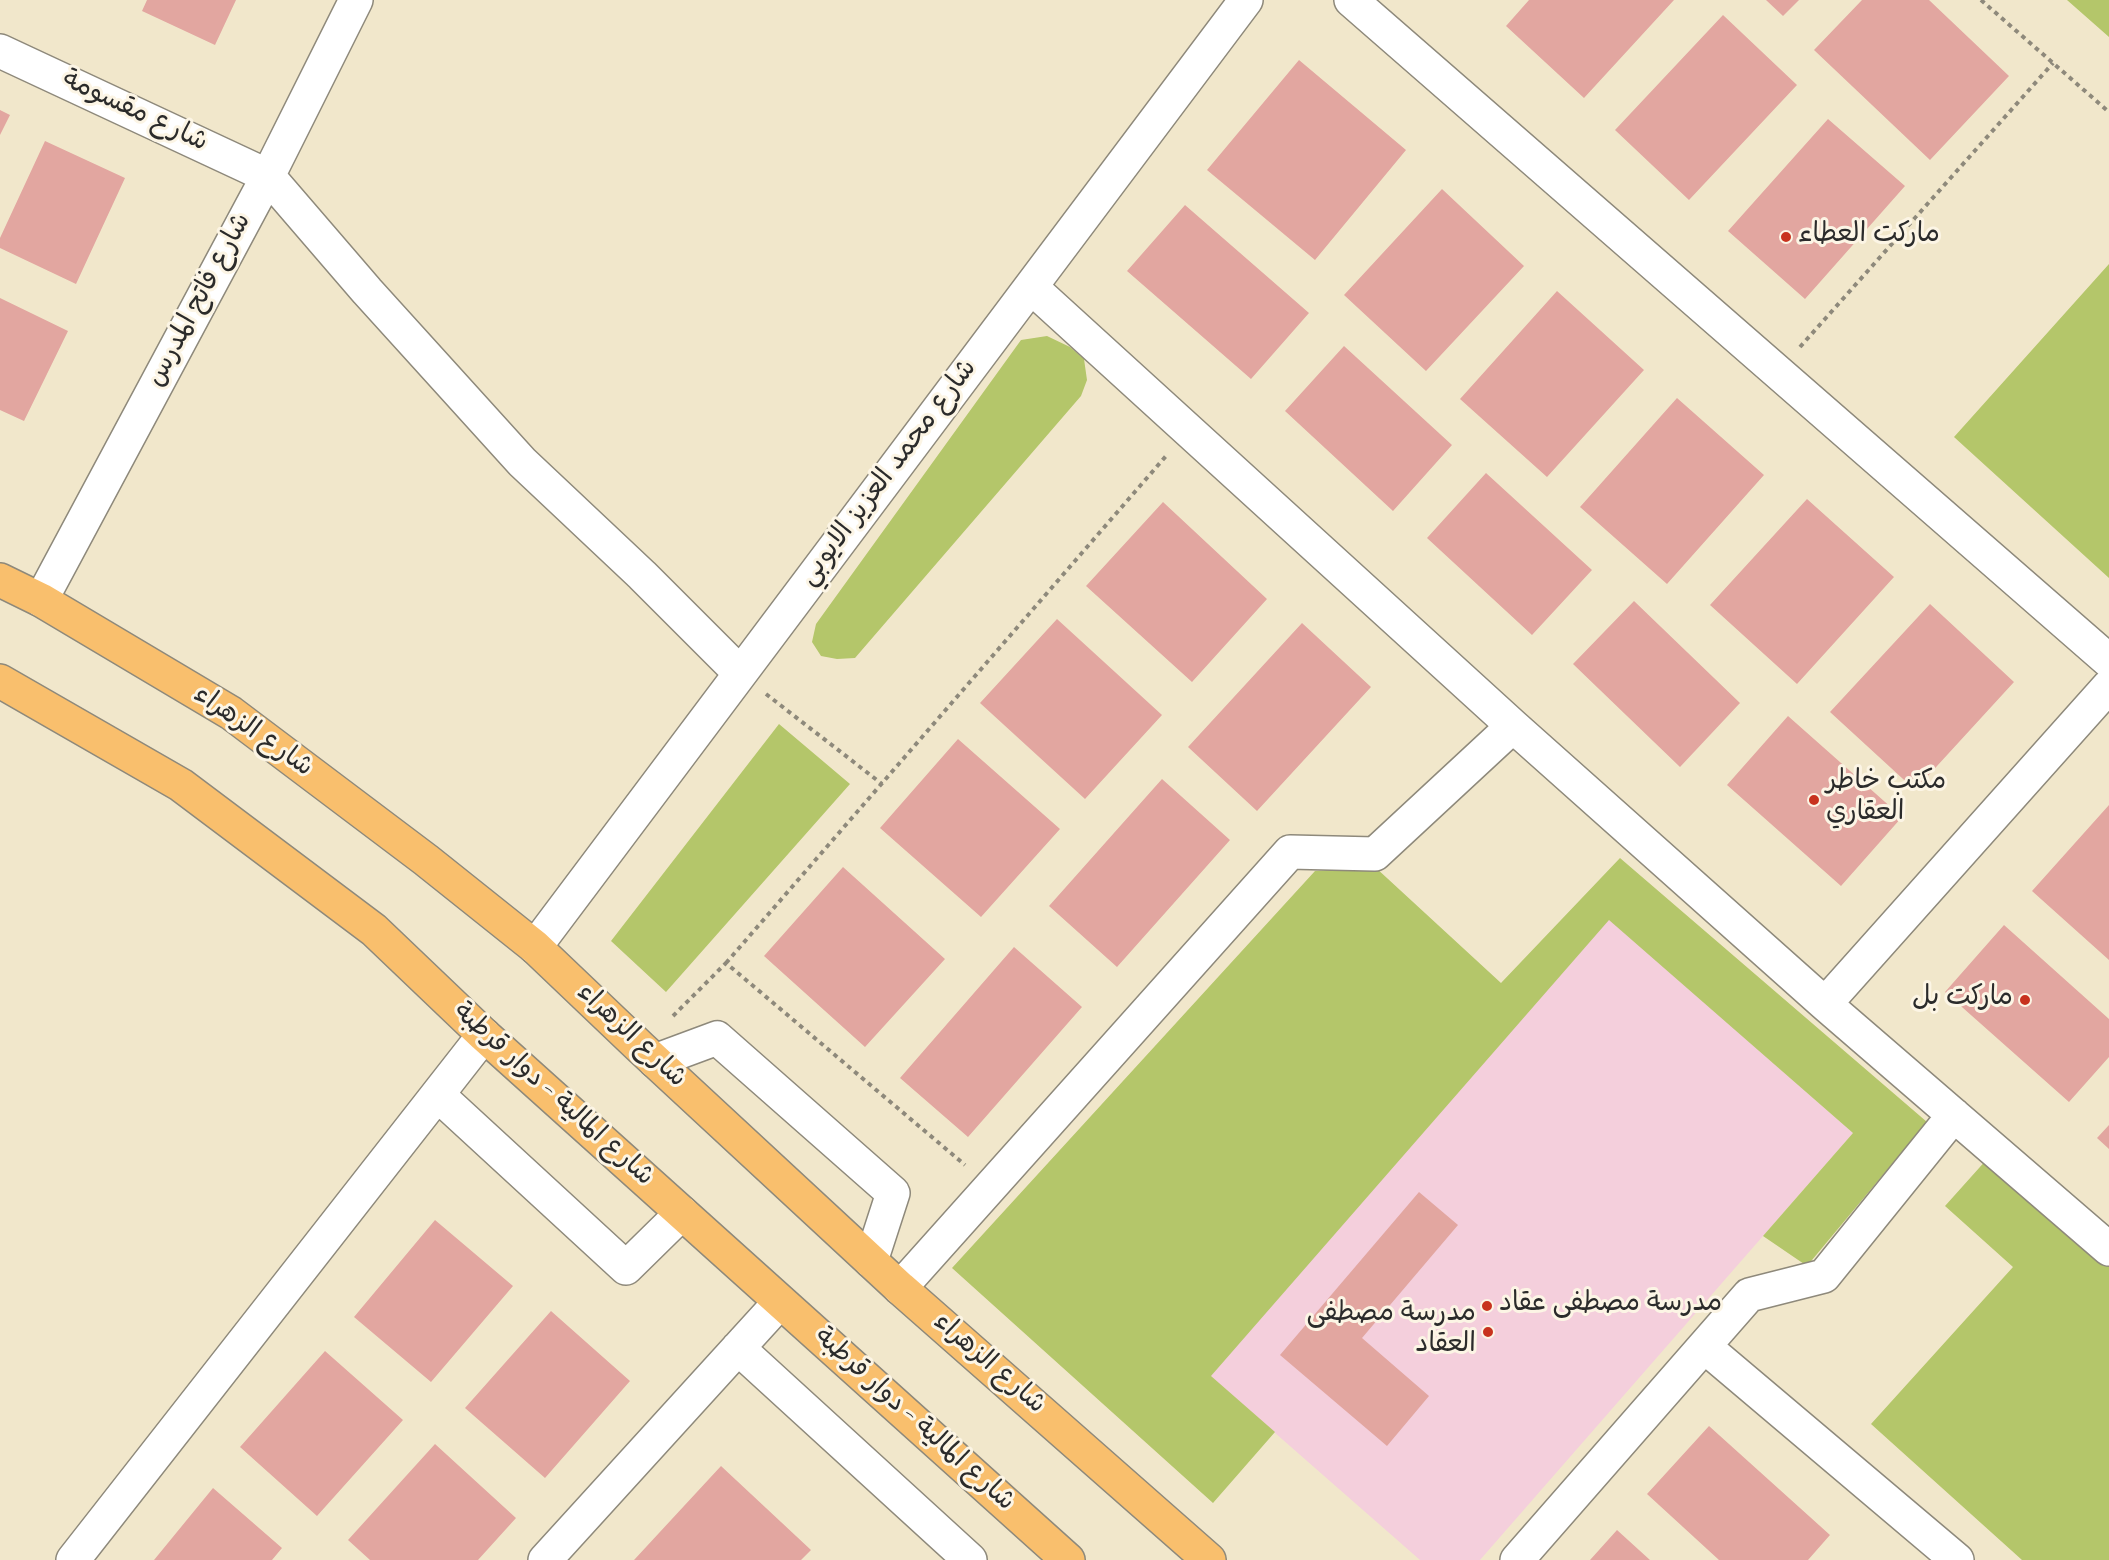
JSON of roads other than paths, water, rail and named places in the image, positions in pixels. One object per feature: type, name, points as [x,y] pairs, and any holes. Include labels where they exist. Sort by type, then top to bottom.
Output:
[{"type":"main road","name":"شارع الزهراء","points":[[0,580],[40,600],[231,713],[426,860],[534,947],[900,1288],[1209,1560]]},
{"type":"main road","name":"شارع المالية - دوار قرطبة","points":[[0,681],[181,785],[374,930],[484,1035],[1068,1560]]},
{"type":"street","name":"شارع فاتح المدرس","points":[[40,600],[268,176],[356,0]]},
{"type":"street","name":"شارع محمد العزيز الايوبي","points":[[534,947],[1246,0]]},
{"type":"street","points":[[1350,0],[2109,661]]},
{"type":"street","name":"شارع مقسومة","points":[[0,51],[268,176]]},
{"type":"street","points":[[268,176],[367,291],[522,462],[642,575],[740,674]]},
{"type":"street","points":[[1030,287],[1513,726],[1825,1004],[2109,1249]]},
{"type":"street","points":[[1825,1004],[2109,686]]},
{"type":"street","points":[[900,1288],[1290,852],[1375,854],[1513,726]]},
{"type":"street","points":[[73,1560],[484,1035]]},
{"type":"street","points":[[648,1055],[717,1038],[893,1193],[871,1261]]},
{"type":"street","points":[[438,1095],[626,1268],[682,1213]]},
{"type":"street","points":[[1517,1560],[1749,1295],[1824,1276],[1954,1115]]},
{"type":"street","points":[[545,1560],[780,1302]]},
{"type":"street","points":[[1705,1347],[1957,1560]]},
{"type":"street","points":[[738,1348],[970,1560]]},
{"type":"place","name":"ماركت العطاء","points":[[1786,237]]},
{"type":"place","name":"مكتب خاطر العقاري","points":[[1814,800]]},
{"type":"place","name":"ماركت بل","points":[[2025,1000]]},
{"type":"place","name":"مدرسة مصطفى عقاد","points":[[1487,1306]]},
{"type":"place","name":"مدرسة مصطفى العقاد","points":[[1488,1332]]}]
